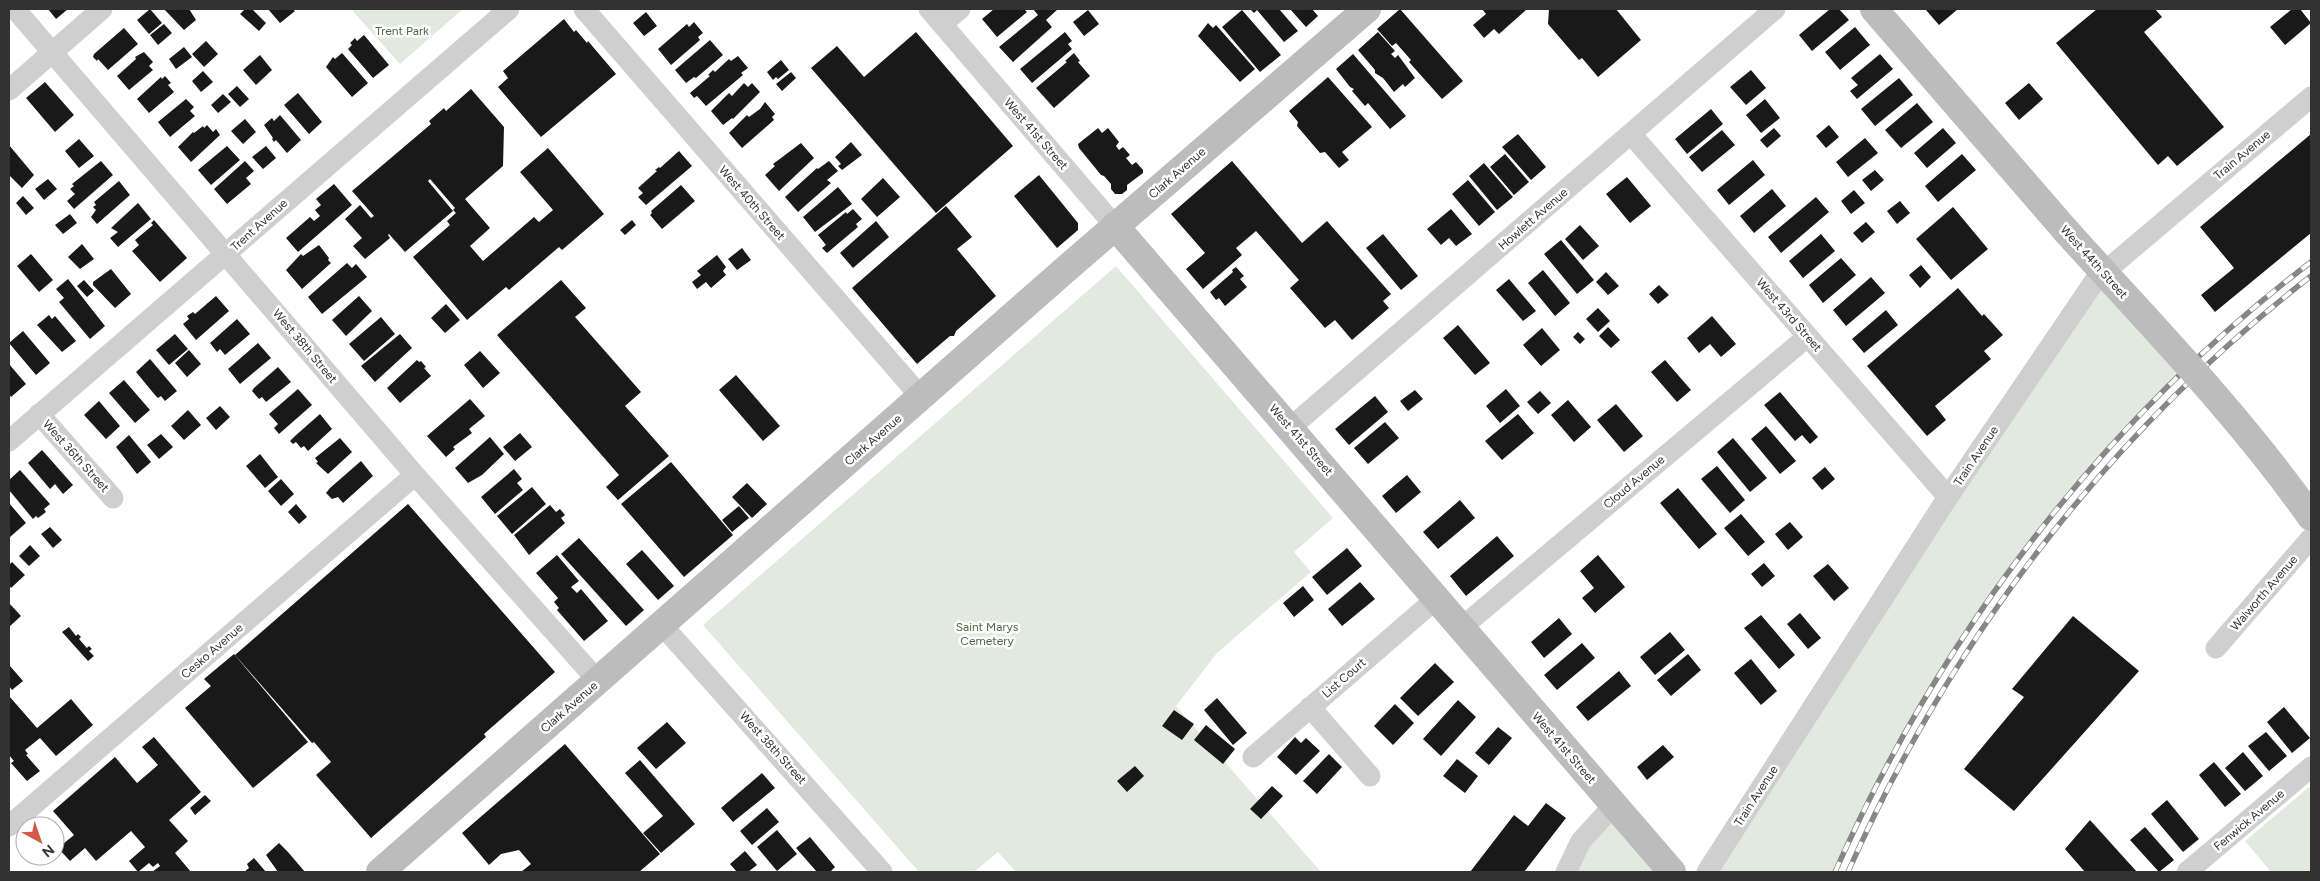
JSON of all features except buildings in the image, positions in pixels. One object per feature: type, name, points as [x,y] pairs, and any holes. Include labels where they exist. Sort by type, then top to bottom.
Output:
[{"type":"street","name":"West 38th Street","points":[[15,9],[415,475],[598,681]]},
{"type":"street","points":[[9,90],[102,9]]},
{"type":"street","name":"Trent Avenue","points":[[9,441],[509,9]]},
{"type":"street","name":"West 40th Street","points":[[584,9],[921,397]]},
{"type":"street","points":[[935,16],[960,9]]},
{"type":"street","name":"Clark Avenue","points":[[380,872],[1116,226],[1367,9]]},
{"type":"street","name":"Howlett Avenue","points":[[1290,428],[1775,9]]},
{"type":"street","name":"West 44th Street","points":[[1874,9],[2067,232],[2210,390],[2282,476],[2311,517]]},
{"type":"street","name":"West 41st Street","points":[[935,16],[1665,864]]},
{"type":"street","name":"Train Avenue","points":[[1707,872],[1948,496],[2096,279],[2311,97]]},
{"type":"street","name":"West 43rd Street","points":[[1631,134],[1948,496]]},
{"type":"street","name":"Cloud Avenue","points":[[1461,628],[1807,336]]},
{"type":"street","name":"West 36th Street","points":[[39,414],[113,498]]},
{"type":"street","name":"Cesko Avenue","points":[[9,826],[415,475]]},
{"type":"street","name":"Walworth Avenue","points":[[2216,648],[2311,538]]},
{"type":"street","name":"List Court","points":[[1253,757],[1436,599]]},
{"type":"street","name":"West 38th Street","points":[[662,625],[882,872]]},
{"type":"street","points":[[1310,707],[1370,776]]},
{"type":"street","name":"Fenwick Avenue","points":[[2187,872],[2311,767]]},
{"type":"street","points":[[1566,872],[1581,841],[1614,806]]},
{"type":"green space","name":"Trent Park","points":[[351,9],[463,9],[400,64]]},
{"type":"green space","name":"Saint Marys Cemetery","points":[[1116,266],[1333,518],[1294,552],[1311,572],[1217,653],[1176,706],[1321,872],[1016,872],[998,852],[974,872],[919,872],[703,625]]},
{"type":"green space","points":[[2096,279],[2190,368],[2135,420],[2083,477],[2033,537],[1986,600],[1942,666],[1902,734],[1867,803],[1836,872],[1711,872]]},
{"type":"green space","points":[[2309,787],[2311,790],[2311,872],[2271,872],[2245,841]]},
{"type":"green space","points":[[1613,806],[1672,872],[1566,872]]},
{"type":"railway","points":[[1835,872],[1877,784],[1925,698],[1977,616],[2035,537],[2097,462],[2164,391],[2235,324],[2311,262]]},
{"type":"railway","points":[[1848,872],[1889,786],[1935,703],[1986,622],[2042,546],[2103,472],[2168,403],[2237,337],[2311,276]]}]
